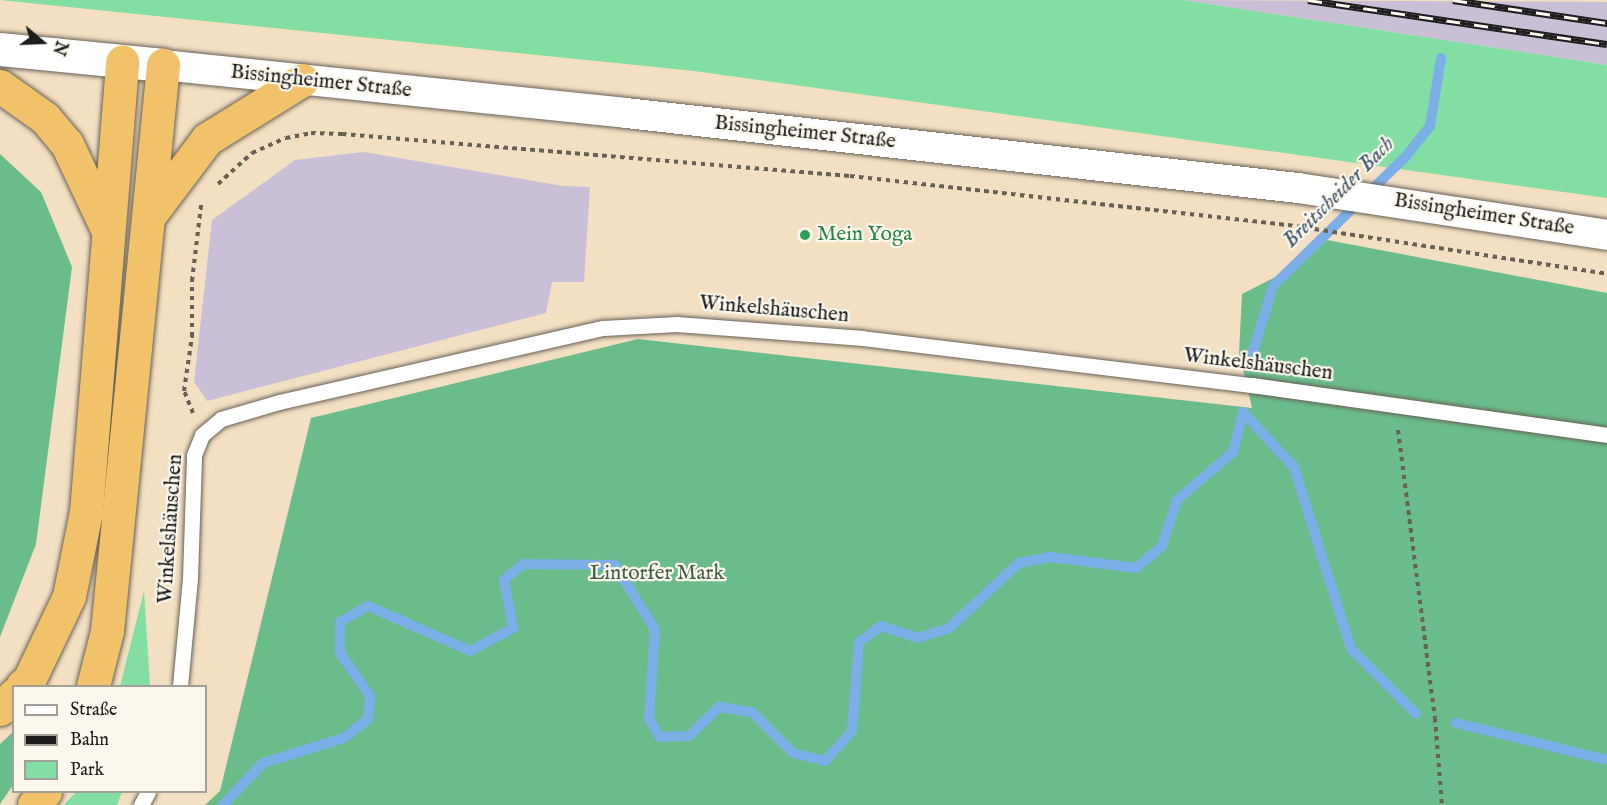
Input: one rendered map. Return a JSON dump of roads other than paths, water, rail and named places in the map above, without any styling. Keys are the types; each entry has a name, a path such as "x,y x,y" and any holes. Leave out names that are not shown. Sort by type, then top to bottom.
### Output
{"highway":[{"path":"24,685 69,596 86,512 122,61"},
{"path":"94,685 107,631 155,207 163,65"},
{"path":"155,207 207,139 302,80"},
{"path":"0,86 45,118 67,144 109,233"},
{"path":"0,709 12,697"},
{"path":"34,805 44,793"}],"street":[{"name":"Bissingheimer Straße","path":"0,49 638,114 1298,188 1607,235"}],"lane":[{"name":"Winkelshäuschen","path":"180,685 190,578 194,454 202,435 222,419 291,399 603,328 677,324 862,338 1250,385 1607,435"}],"waterway":[{"name":"Breitscheider Bach","path":"1253,352 1273,286 1406,156 1430,126 1441,58"},
{"path":"1243,412 1294,467 1351,649 1416,714"},
{"name":"Breitscheider Bach","path":"223,805 263,763 344,738 368,719 370,696 340,653 340,622 368,606 470,651 513,628 504,580 523,564 615,565 655,630 649,719 660,737 689,736 719,707 752,712 793,753 825,761 852,731 859,642 881,626 917,638 949,628 1019,563 1050,557 1136,568 1162,546 1177,500 1233,452 1243,412"},
{"path":"1456,723 1607,760"}],"railway":[{"path":"1308,0 1607,44"},
{"path":"1453,0 1607,23"}],"place":[{"name":"Mein Yoga","path":"805,235"}],"park label":[{"name":"Lintorfer Mark","path":"657,574"}]}
